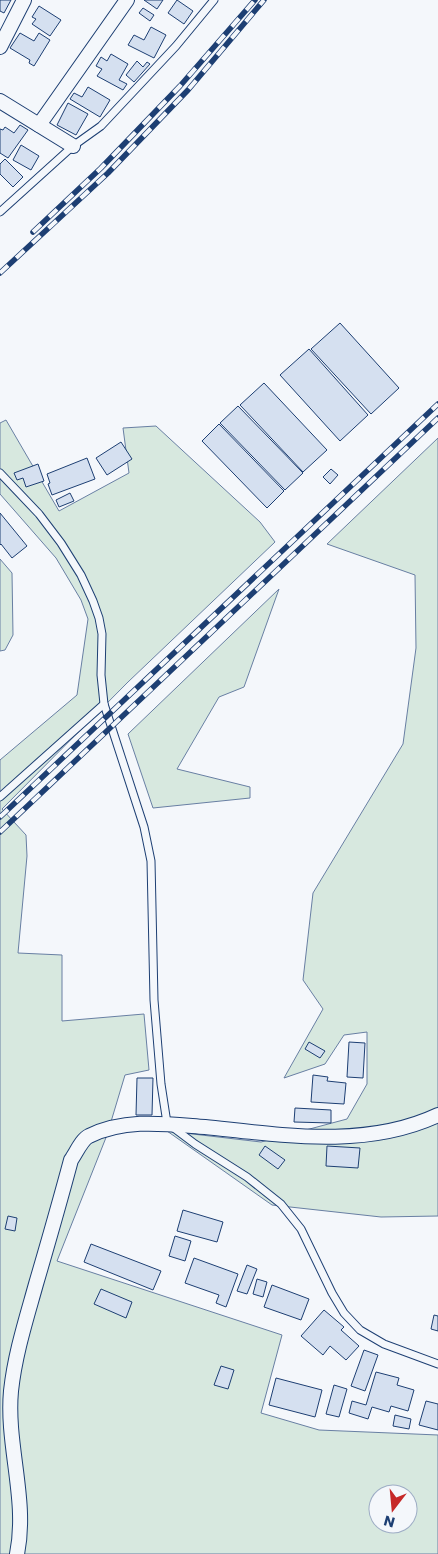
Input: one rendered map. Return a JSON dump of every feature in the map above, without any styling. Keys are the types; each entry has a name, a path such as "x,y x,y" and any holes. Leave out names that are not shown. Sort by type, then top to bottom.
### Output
{"street":[{"path":"0,47 24,0"},
{"path":"39,125 127,0"},
{"path":"0,101 73,146"},
{"path":"17,1554 20,1502 8,1418 17,1351 71,1160 87,1136 114,1127 146,1123 167,1123 280,1135 346,1136 381,1134 419,1124 438,1115"}],"lane":[{"path":"0,212 73,146 101,126 176,46 214,0"},
{"path":"0,473 39,514 61,543 81,575 93,601 102,634 101,675 104,704 144,827 151,861 154,1000 161,1084 167,1123 195,1144 247,1176 281,1204 301,1229 332,1293 344,1313 360,1330 384,1344 438,1364"},
{"path":"0,797 104,704"}],"shaded area":[{"path":"6,420 59,511 129,473 123,428 156,426 260,522 275,542 128,682 2,809 26,835 27,856 18,953 62,955 62,1021 144,1014 149,1070 125,1075 107,1135 57,1261 282,1335 261,1413 319,1430 438,1435 438,1554 0,1554 0,760 77,695 88,619 81,600 56,558 0,494 0,423"},
{"path":"438,438 438,1216 381,1217 272,1205 167,1131 261,1142 347,1119 367,1084 367,1032 344,1035 325,1064 284,1078 323,1009 303,980 313,893 403,744 416,648 415,575 327,544"},
{"path":"0,559 12,573 13,635 5,650 0,651"},
{"path":"279,589 244,687 219,697 177,769 250,787 250,798 153,808 128,734"}],"building":[{"path":"0,0 11,0 4,13 0,11"},
{"path":"144,0 163,0 157,9"},
{"path":"177,0 193,11 184,24 168,13"},
{"path":"39,6 61,20 50,36 32,24 36,19 32,17"},
{"path":"143,8 154,15 150,21 139,13"},
{"path":"151,27 166,35 154,58 128,45 134,35 144,40"},
{"path":"20,33 34,41 39,33 50,40 34,66 29,63 30,60 10,48"},
{"path":"111,54 128,64 119,80 127,84 123,90 97,76 102,69 96,66 101,57 107,61"},
{"path":"137,61 143,67 147,62 150,64 134,82 126,75"},
{"path":"88,87 110,100 100,117 70,99 74,93 82,97"},
{"path":"68,103 88,114 76,135 57,125"},
{"path":"20,125 28,130 8,158 0,153 0,129 3,130 5,127 14,133"},
{"path":"21,145 39,156 31,170 13,160"},
{"path":"5,159 23,177 13,187 0,174 0,164"},
{"path":"340,323 399,388 371,414 311,349"},
{"path":"309,349 368,415 340,441 280,375"},
{"path":"264,383 327,450 303,472 240,405"},
{"path":"238,406 303,473 285,490 220,423"},
{"path":"219,424 284,491 267,508 202,441"},
{"path":"121,442 132,459 107,475 96,458"},
{"path":"87,458 95,479 52,495 47,474"},
{"path":"38,464 44,481 26,487 23,478 17,480 14,473"},
{"path":"331,469 338,475 330,484 323,477"},
{"path":"70,493 74,501 59,507 56,500"},
{"path":"0,513 27,546 12,558 0,545"},
{"path":"309,1042 325,1051 320,1058 305,1049"},
{"path":"349,1042 365,1043 363,1078 347,1077"},
{"path":"313,1075 328,1077 327,1081 346,1083 344,1104 311,1102"},
{"path":"137,1078 153,1078 152,1115 136,1115"},
{"path":"295,1108 331,1110 331,1123 294,1122"},
{"path":"265,1146 285,1160 278,1169 259,1155"},
{"path":"327,1146 360,1148 358,1168 326,1166"},
{"path":"183,1210 223,1222 217,1242 177,1231"},
{"path":"8,1216 17,1218 15,1231 5,1229"},
{"path":"175,1236 191,1241 185,1261 169,1256"},
{"path":"91,1244 161,1271 153,1290 84,1262"},
{"path":"194,1258 238,1274 226,1307 216,1303 219,1295 185,1283"},
{"path":"247,1265 257,1269 247,1294 237,1291"},
{"path":"257,1279 267,1282 263,1297 253,1294"},
{"path":"272,1285 309,1299 301,1320 264,1307"},
{"path":"101,1289 132,1302 126,1318 94,1304"},
{"path":"324,1310 344,1327 341,1330 359,1346 346,1360 330,1346 323,1355 301,1336"},
{"path":"434,1315 438,1316 438,1331 431,1329"},
{"path":"364,1350 378,1355 365,1391 351,1386"},
{"path":"221,1366 234,1370 228,1389 214,1385"},
{"path":"376,1372 399,1378 397,1385 414,1390 408,1411 391,1406 389,1412 372,1407 368,1419 349,1413 352,1401 366,1405"},
{"path":"276,1378 322,1390 315,1417 269,1405"},
{"path":"334,1385 347,1389 339,1417 326,1414"},
{"path":"426,1401 438,1404 438,1430 419,1425"},
{"path":"395,1415 411,1419 409,1429 393,1426"}],"railway":[{"path":"33,232 101,168 180,86 255,0"},
{"path":"0,273 108,173 188,90 264,0"},
{"path":"0,817 438,404"},
{"path":"0,832 438,418"}]}
